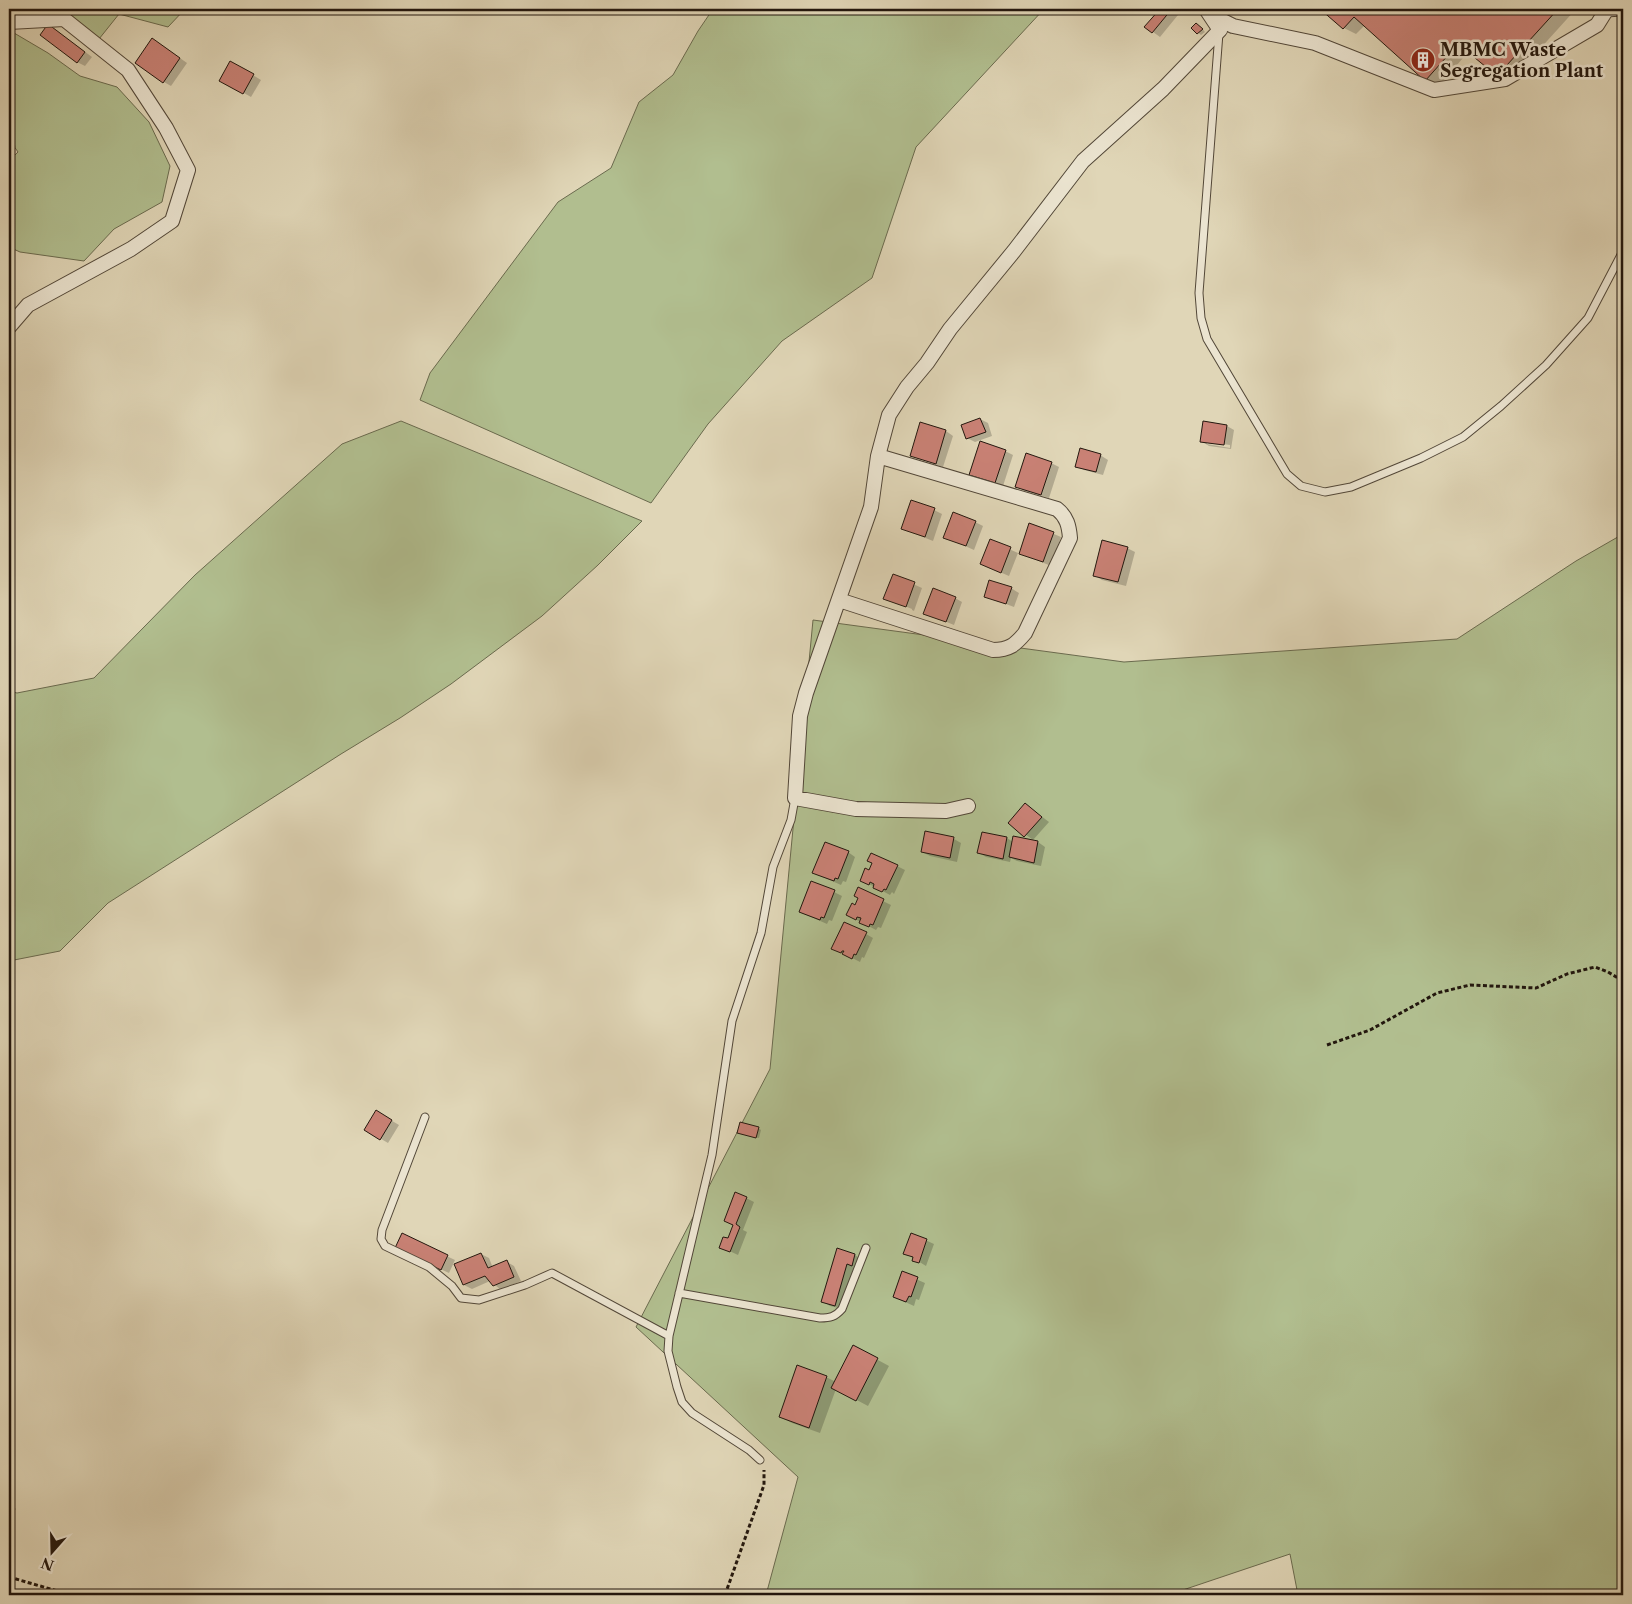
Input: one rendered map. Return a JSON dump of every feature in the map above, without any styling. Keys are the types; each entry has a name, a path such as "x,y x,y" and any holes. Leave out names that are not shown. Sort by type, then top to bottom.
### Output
{"street":[{"path":"1207,9 1219,19 1233,26 1315,43 1434,90 1505,79 1597,25 1606,11"},
{"path":"968,806 946,811 856,809 795,798 800,716 871,507 878,456 889,415 907,387 927,363 950,329 1014,251 1083,161 1163,89 1220,30 1207,9"},
{"path":"9,22 64,19 128,70 166,128 188,170 172,221 131,249 28,305 9,327"},
{"path":"839,600 993,650 1005,650 1016,643 1025,633 1070,538 1068,523 1057,510 878,456"}],"lane":[{"path":"1606,11 1623,12"},
{"path":"1220,30 1199,292 1201,318 1207,339 1287,474 1301,486 1326,492 1351,487 1421,458 1463,436 1501,406 1546,365 1588,318 1623,252"},
{"path":"760,1460 749,1450 692,1413 682,1402 668,1351 669,1336 712,1155 732,1021 761,933 773,867 791,820 795,798"},
{"path":"425,1116 382,1230 381,1239 385,1246 420,1261 429,1267 452,1286 461,1298 479,1300 525,1285 552,1273 669,1336"},
{"path":"679,1293 820,1318 830,1318 842,1308 866,1248"}],"path":[{"path":"1327,1045 1370,1030 1437,993 1470,985 1536,988 1567,974 1595,967 1623,981"},
{"path":"725,1595 764,1486 764,1473 760,1460"},
{"path":"9,1577 71,1595"},
{"path":"80,1595 95,1593 123,1595"}],"green space":[{"path":"60,9 185,9 168,27 119,14 99,39"},
{"path":"713,9 1044,9 916,147 872,278 782,341 708,424 651,503 420,400 430,373 558,202 611,168 639,102 673,75"},
{"path":"9,30 48,53 80,76 117,87 149,122 170,166 162,202 114,229 84,261 20,252 9,247 9,161 18,152 9,139"},
{"path":"401,421 642,521 598,565 542,616 451,684 108,903 60,951 9,961 9,691 17,693 94,678 195,575 342,444"},
{"path":"1623,534 1623,1595 1298,1595 1290,1554 1168,1595 766,1595 798,1477 636,1327 770,1069 813,620 1124,662 1457,639 1576,561"}],"building":[{"path":"1160,9 1171,10 1152,33 1144,27"},
{"name":"MBMC Waste Segregation Plant","path":"1320,9 1558,9 1497,76 1458,44 1425,81 1354,17 1343,29"},
{"path":"1196,23 1203,29 1197,34 1191,28"},
{"path":"48,24 85,52 77,63 40,35"},
{"path":"152,38 180,58 163,83 135,63"},
{"path":"230,61 254,74 243,94 219,81"},
{"path":"980,418 986,432 966,439 961,425"},
{"path":"1203,421 1227,425 1224,445 1200,442"},
{"path":"920,422 946,430 936,464 910,456"},
{"path":"980,441 1006,450 995,483 969,475"},
{"path":"1080,448 1101,454 1096,472 1075,467"},
{"path":"1026,453 1052,462 1041,495 1015,487"},
{"path":"911,500 935,508 925,537 901,529"},
{"path":"953,512 976,521 966,546 943,538"},
{"path":"1029,523 1054,532 1043,562 1019,554"},
{"path":"990,539 1011,547 1001,573 980,564"},
{"path":"1102,540 1128,547 1118,582 1093,576"},
{"path":"893,574 915,582 906,607 883,599"},
{"path":"989,580 1012,587 1006,604 984,597"},
{"path":"933,588 956,597 946,622 923,614"},
{"path":"1025,803 1042,817 1024,837 1008,823"},
{"path":"925,831 954,837 950,858 921,852"},
{"path":"982,832 1007,837 1003,859 977,853"},
{"path":"1013,836 1038,841 1034,863 1009,857"},
{"path":"825,842 849,851 838,879 835,878 834,881 812,873"},
{"path":"871,853 898,865 886,890 884,889 882,892 873,888 874,884 870,882 869,885 860,881 865,868 869,870 872,863 867,861"},
{"path":"811,881 835,890 824,918 821,917 820,920 799,912"},
{"path":"858,887 884,899 873,925 870,924 869,927 859,923 861,918 857,917 856,920 846,915 852,903 855,905 858,898 854,896"},
{"path":"844,922 867,932 856,955 854,954 852,959 842,954 844,951 841,953 831,949"},
{"path":"376,1110 392,1120 380,1140 364,1130"},
{"path":"740,1122 759,1127 756,1138 737,1133"},
{"path":"735,1192 747,1197 736,1224 740,1227 730,1252 719,1248 723,1237 728,1238 733,1225 724,1221"},
{"path":"402,1233 448,1255 441,1270 395,1248"},
{"path":"911,1233 927,1239 919,1263 912,1261 913,1257 903,1254"},
{"path":"837,1248 855,1254 852,1266 847,1264 835,1306 821,1302"},
{"path":"481,1253 488,1268 507,1260 514,1277 493,1286 485,1276 463,1285 454,1264"},
{"path":"902,1271 918,1277 911,1297 909,1296 906,1302 893,1297"},
{"path":"853,1345 878,1358 856,1401 831,1388"},
{"path":"797,1365 827,1376 809,1428 779,1417"}],"place":[{"name":"MBMC Waste Segregation Plant","path":"1423,60"}]}
